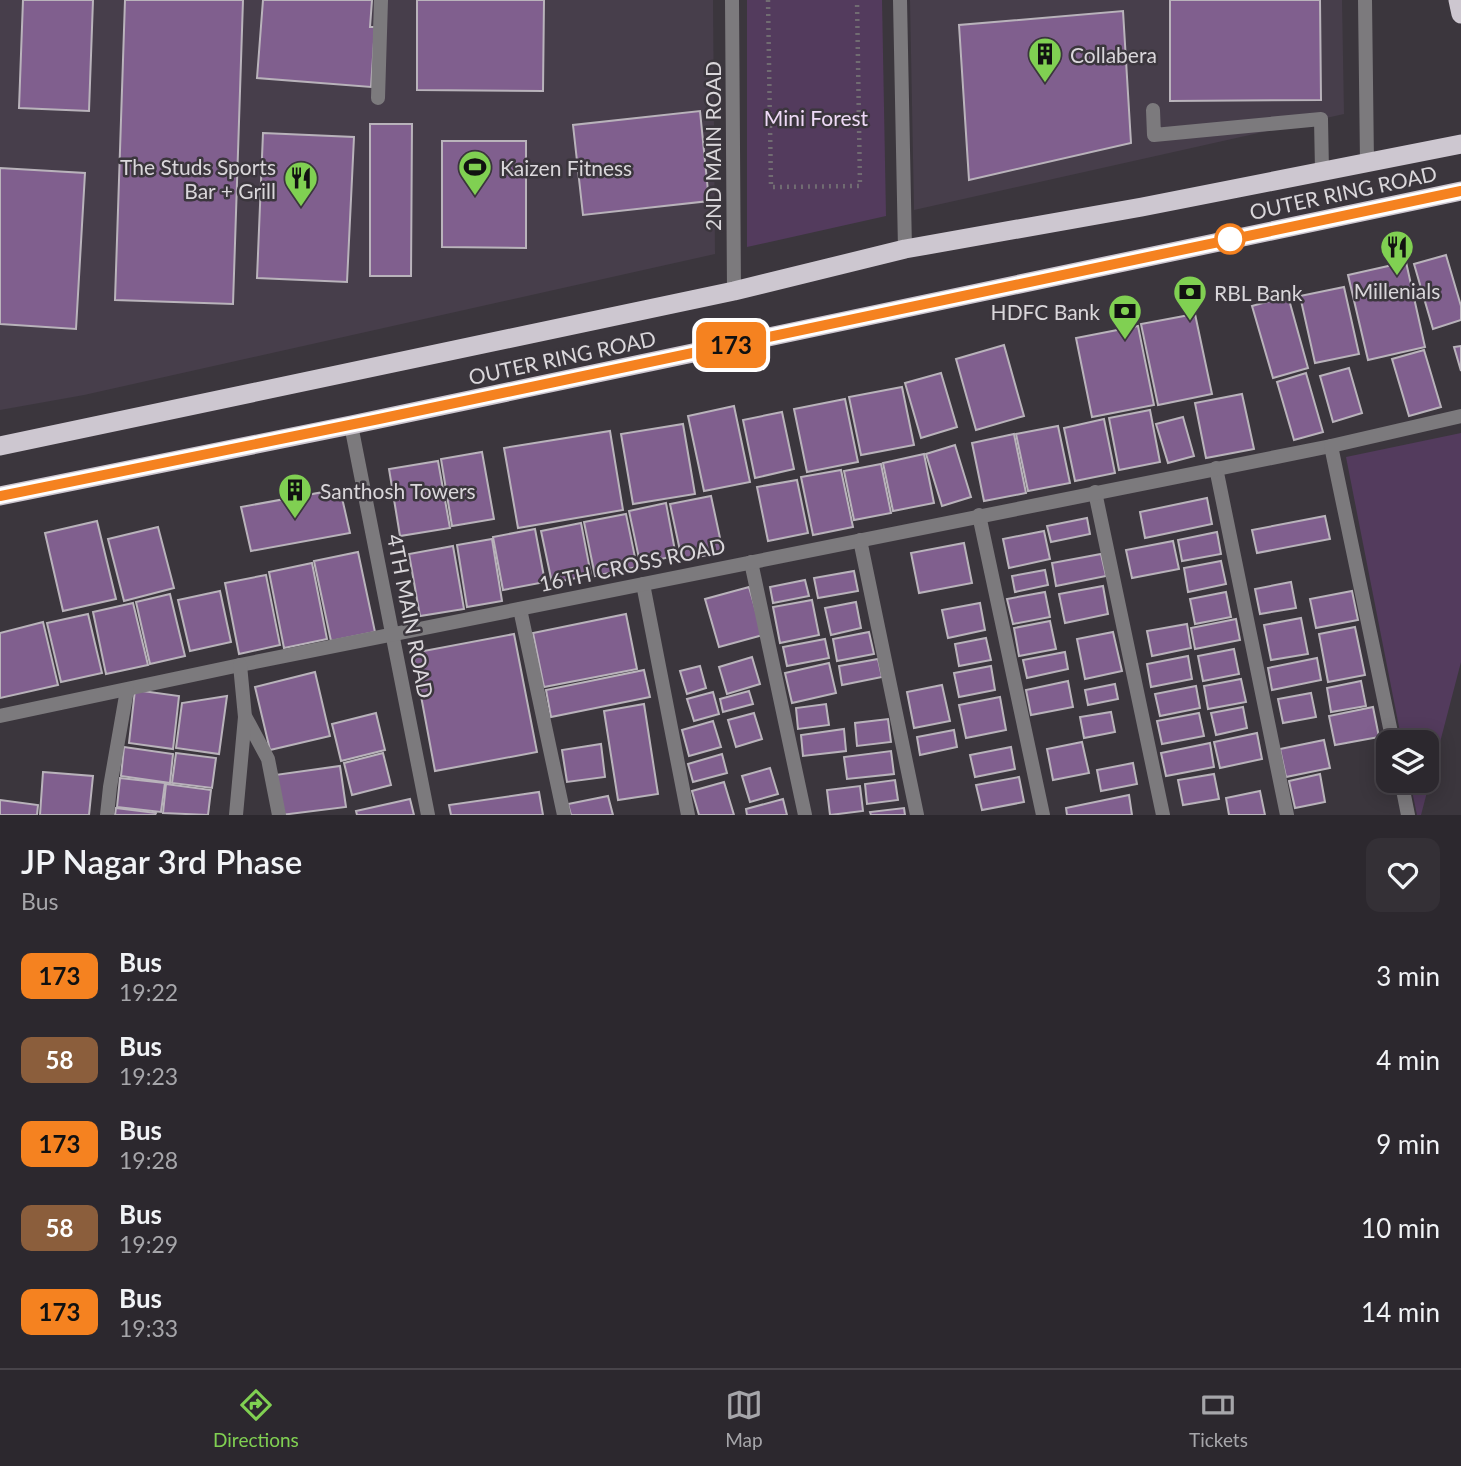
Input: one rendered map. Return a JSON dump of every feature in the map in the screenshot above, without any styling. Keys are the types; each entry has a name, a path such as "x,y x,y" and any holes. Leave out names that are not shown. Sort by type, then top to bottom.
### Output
{"highway":[{"path":"1458,0 1461,14"},
{"name":"OUTER RING ROAD","path":"0,446 734,291 905,249 1142,207 1461,144"},
{"name":"OUTER RING ROAD","path":"0,496 351,425 1461,191"}],"street":[{"path":"378,98 381,0"},
{"name":"2ND MAIN ROAD","path":"732,0 734,291"},
{"path":"900,0 905,249"},
{"path":"1365,0 1367,163"},
{"path":"1153,110 1154,135 1321,120 1322,171"},
{"name":"16TH CROSS ROAD","path":"0,716 979,515 1331,446 1461,416"},
{"name":"4TH MAIN ROAD","path":"351,425 428,815"},
{"path":"1331,446 1390,730"},
{"path":"1216,468 1287,815"},
{"path":"1095,492 1163,815"},
{"path":"979,515 1043,815"},
{"path":"860,540 917,815"},
{"path":"751,562 805,815"},
{"path":"643,584 688,815"},
{"path":"520,609 564,815"},
{"path":"236,815 245,717 240,665"},
{"path":"107,815 127,690"},
{"path":"245,717 268,759 279,815"},
{"path":"1404,793 1408,815"}],"path":[{"path":"768,0 771,187 860,186 858,0"}],"shaded area":[{"path":"0,0 713,0 715,254 84,395 0,410"},
{"path":"910,0 1342,0 1344,114 914,210"}],"green space":[{"name":"Mini Forest","path":"747,0 882,0 886,216 747,247"},
{"path":"1461,433 1461,662 1439,746 1439,730 1400,730 1346,457"},
{"path":"1412,793 1427,793 1421,815 1417,815"}],"building":[{"path":"23,0 93,0 89,111 19,108"},
{"path":"125,0 243,0 233,304 115,300"},
{"path":"263,0 372,0 370,27 375,27 371,87 257,78"},
{"path":"417,0 544,0 543,91 417,90"},
{"path":"1170,0 1320,0 1321,100 1170,101"},
{"name":"Collabera","path":"1123,11 1131,143 969,180 959,25"},
{"path":"700,111 709,201 583,215 573,125"},
{"path":"370,124 412,124 411,276 370,276"},
{"path":"263,133 354,137 347,282 257,278"},
{"path":"442,141 526,141 526,248 442,247"},
{"path":"0,168 85,173 76,329 0,324"},
{"path":"1446,255 1461,306 1461,320 1433,329 1414,264"},
{"path":"1406,262 1425,347 1368,360 1348,275"},
{"path":"1344,287 1359,354 1315,363 1300,296"},
{"path":"1288,296 1308,368 1273,378 1252,306"},
{"path":"1195,314 1212,394 1158,405 1141,324"},
{"path":"1138,326 1154,405 1092,417 1076,338"},
{"path":"1004,345 1024,416 976,430 956,359"},
{"path":"1461,346 1461,371 1454,347"},
{"path":"1424,350 1441,407 1409,416 1392,359"},
{"path":"1349,368 1362,413 1333,422 1320,376"},
{"path":"941,373 957,427 921,438 905,383"},
{"path":"1306,373 1323,432 1294,440 1277,382"},
{"path":"902,387 914,445 861,455 849,397"},
{"path":"1242,394 1254,449 1206,458 1195,403"},
{"path":"845,399 858,462 807,472 794,409"},
{"path":"734,406 750,482 704,491 688,416"},
{"path":"1150,410 1160,462 1119,470 1109,418"},
{"path":"782,412 794,469 755,478 743,420"},
{"path":"1183,417 1194,456 1168,463 1156,424"},
{"path":"1104,419 1115,473 1075,481 1064,428"},
{"path":"683,424 695,494 633,504 621,434"},
{"path":"1058,426 1070,483 1028,491 1016,434"},
{"path":"610,431 623,510 518,528 504,448"},
{"path":"1014,434 1026,493 984,501 972,443"},
{"path":"955,445 971,497 942,506 926,454"},
{"path":"482,452 494,519 452,526 441,459"},
{"path":"924,454 934,503 893,511 883,463"},
{"path":"438,461 450,528 400,536 389,469"},
{"path":"881,464 891,513 854,520 844,471"},
{"path":"841,470 853,527 813,535 801,477"},
{"path":"797,480 808,533 768,541 757,487"},
{"name":"Santhosh Towers","path":"340,489 350,533 251,551 241,507"},
{"path":"711,496 723,552 682,560 670,504"},
{"path":"1207,498 1212,524 1145,538 1140,512"},
{"path":"666,503 676,556 640,563 629,511"},
{"path":"626,514 637,567 595,576 584,522"},
{"path":"1325,516 1330,539 1257,553 1252,530"},
{"path":"1087,518 1090,534 1051,542 1047,526"},
{"path":"97,521 116,599 63,611 45,533"},
{"path":"581,523 591,575 552,583 541,531"},
{"path":"158,527 174,588 124,601 108,539"},
{"path":"535,529 545,582 503,590 493,537"},
{"path":"1044,531 1050,559 1009,568 1003,539"},
{"path":"1217,532 1221,554 1182,561 1178,540"},
{"path":"492,539 502,601 467,607 457,545"},
{"path":"1173,541 1179,569 1132,578 1126,550"},
{"path":"964,543 972,583 919,593 911,553"},
{"path":"453,546 464,609 420,616 409,554"},
{"path":"358,552 375,632 331,641 314,561"},
{"path":"1101,554 1106,576 1056,586 1052,563"},
{"path":"1221,561 1226,584 1188,592 1184,568"},
{"path":"312,563 327,639 284,648 269,572"},
{"path":"1045,570 1048,585 1015,592 1012,576"},
{"path":"854,571 858,591 818,598 814,578"},
{"path":"266,575 280,645 239,654 225,583"},
{"path":"805,580 809,596 773,603 770,587"},
{"path":"1291,582 1296,608 1260,614 1255,589"},
{"path":"1103,586 1108,614 1065,623 1059,594"},
{"path":"749,587 763,635 719,647 705,599"},
{"path":"220,591 231,642 190,651 178,600"},
{"path":"1352,591 1358,620 1316,628 1310,599"},
{"path":"1045,592 1050,617 1013,624 1007,599"},
{"path":"1226,592 1231,617 1195,624 1190,599"},
{"path":"170,594 185,656 150,664 136,602"},
{"path":"812,600 819,635 780,643 773,607"},
{"path":"856,602 861,628 831,635 825,608"},
{"path":"133,603 148,665 106,674 93,612"},
{"path":"980,603 985,630 948,638 942,610"},
{"path":"88,614 102,673 61,682 47,623"},
{"path":"626,614 637,669 544,687 533,633"},
{"path":"1301,618 1308,654 1271,660 1264,625"},
{"path":"1236,619 1240,640 1195,649 1191,628"},
{"path":"1050,621 1056,649 1019,656 1014,628"},
{"path":"43,622 58,685 0,698 0,633"},
{"path":"1187,624 1191,648 1152,656 1147,631"},
{"path":"1355,627 1365,675 1328,682 1319,634"},
{"path":"869,632 874,654 837,661 833,639"},
{"path":"1113,632 1122,671 1085,679 1077,639"},
{"path":"514,634 537,752 435,771 413,653"},
{"path":"986,638 991,660 959,666 955,644"},
{"path":"825,639 829,658 787,666 783,647"},
{"path":"1234,649 1239,674 1203,681 1198,656"},
{"path":"1065,652 1068,669 1027,678 1023,660"},
{"path":"1188,656 1192,679 1151,687 1147,664"},
{"path":"752,657 760,684 727,694 719,667"},
{"path":"1317,658 1321,680 1272,690 1268,668"},
{"path":"878,659 882,677 842,685 839,666"},
{"path":"829,663 836,693 792,703 785,673"},
{"path":"700,666 706,688 687,694 680,671"},
{"path":"991,666 995,690 959,697 954,673"},
{"path":"644,670 650,697 551,717 546,690"},
{"path":"315,672 330,736 270,750 255,687"},
{"path":"1241,679 1246,702 1208,709 1204,686"},
{"path":"1068,681 1073,707 1031,715 1026,690"},
{"path":"1361,681 1366,706 1331,712 1327,688"},
{"path":"1115,684 1118,699 1088,705 1085,690"},
{"path":"942,685 950,721 914,728 907,692"},
{"path":"1196,686 1200,708 1160,716 1155,694"},
{"path":"135,690 179,696 173,749 129,743"},
{"path":"749,691 753,704 723,712 720,699"},
{"path":"713,692 719,714 694,721 687,699"},
{"path":"1311,693 1316,717 1283,723 1278,699"},
{"path":"227,696 219,754 176,748 182,703"},
{"path":"1000,697 1006,730 966,738 959,705"},
{"path":"644,704 658,794 618,800 604,711"},
{"path":"826,704 829,725 798,729 796,708"},
{"path":"1243,707 1247,728 1216,735 1211,713"},
{"path":"1373,707 1378,730 1376,738 1335,745 1329,716"},
{"path":"1111,712 1115,732 1084,738 1080,717"},
{"path":"376,713 385,750 341,761 332,724"},
{"path":"754,713 762,739 736,747 728,720"},
{"path":"1199,713 1204,736 1162,744 1157,721"},
{"path":"888,719 891,742 857,746 855,723"},
{"path":"713,721 721,747 689,756 682,730"},
{"path":"844,729 846,751 803,756 801,735"},
{"path":"954,730 957,747 920,755 917,737"},
{"path":"1257,733 1262,759 1220,768 1214,742"},
{"path":"1324,740 1330,768 1286,777 1280,749"},
{"path":"1082,742 1089,773 1053,780 1047,749"},
{"path":"1210,743 1214,767 1166,776 1161,753"},
{"path":"601,744 605,777 567,782 562,750"},
{"path":"124,747 173,754 170,783 121,776"},
{"path":"1011,747 1015,769 975,777 970,755"},
{"path":"891,751 894,774 847,779 844,757"},
{"path":"176,753 216,758 212,788 172,783"},
{"path":"383,753 391,785 352,795 344,763"},
{"path":"722,754 727,773 693,782 688,764"},
{"path":"1133,763 1137,784 1101,791 1097,770"},
{"path":"340,766 346,807 281,815 275,775"},
{"path":"770,768 778,794 750,802 742,776"},
{"path":"43,772 93,776 89,815 40,815"},
{"path":"1214,774 1219,799 1183,805 1178,780"},
{"path":"1320,774 1325,802 1295,808 1289,781"},
{"path":"1019,777 1024,802 982,810 976,785"},
{"path":"120,778 165,783 161,812 117,807"},
{"path":"895,780 898,800 867,804 865,784"},
{"path":"724,782 734,815 699,815 692,791"},
{"path":"166,784 211,790 208,815 163,813"},
{"path":"860,786 863,811 830,815 827,790"},
{"path":"1260,791 1265,815 1229,815 1226,798"},
{"path":"539,792 543,815 451,815 449,805"},
{"path":"1129,795 1132,815 1067,815 1066,808"},
{"path":"608,796 613,815 571,815 568,804"},
{"path":"410,799 414,815 357,815 356,811"},
{"path":"783,799 787,815 747,815 746,809"},
{"path":"0,800 38,805 37,815 0,815"},
{"path":"116,808 156,813 115,815"},
{"path":"904,808 905,815 871,815 870,812"}],"bus line":[{"name":"173","path":"0,496 1461,191"}],"place":[{"name":"Collabera","path":"1045,84"},
{"name":"Kaizen Fitness","path":"475,197"},
{"name":"The Studs Sports Bar + Grill","path":"301,208"},
{"name":"Millenials","path":"1397,277"},
{"name":"RBL Bank","path":"1190,322"},
{"name":"HDFC Bank","path":"1125,341"},
{"name":"Santhosh Towers","path":"295,520"}]}
